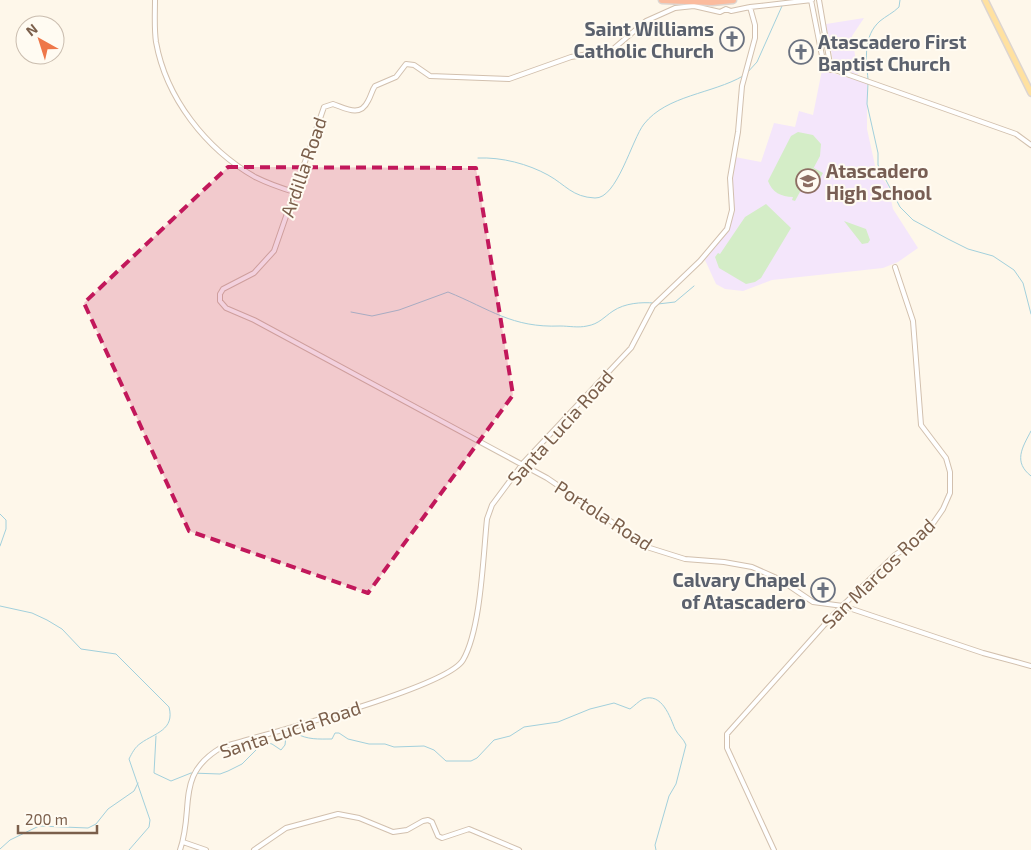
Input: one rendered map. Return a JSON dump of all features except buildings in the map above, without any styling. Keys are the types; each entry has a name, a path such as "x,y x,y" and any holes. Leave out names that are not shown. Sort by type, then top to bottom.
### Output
{"highway":[{"path":"662,0 733,0"}],"main road":[{"path":"985,0 1031,93"}],"street":[{"path":"155,0 155,37 160,59 174,93 194,123 215,147 242,168 256,177 294,192"},
{"path":"811,0 824,66 1016,134 1031,145"},
{"name":"Ardilla Road","path":"226,286 254,273 270,256 278,240 324,107 333,104 349,110 361,109 367,103 375,86 396,77 406,64 414,65 430,76 509,78 571,57 612,50 646,21 675,8 694,6 720,12 726,9 730,11 750,6 811,0"},
{"path":"819,0 831,70"},
{"path":"724,1 726,9"},
{"name":"Santa Lucia Road","path":"180,850 183,842 190,782 200,764 213,753 229,745 393,696 457,668 464,659 474,630 488,513 522,464 631,348 654,305 700,261 727,229 731,214 730,178 737,137 742,86 755,38 755,25 750,6"},
{"name":"San Marcos Road","path":"774,850 727,748 726,737 731,726 842,606 895,555 910,545 934,522 946,503 951,487 949,467 944,454 921,425 914,326 908,301 895,267"},
{"name":"Portola Road","path":"226,286 219,296 221,303 226,308 254,320 522,464 558,485 650,548 685,560 724,562 752,567 779,579 813,602 842,606 984,653 1031,666"},
{"path":"254,850 286,828 328,816 347,814 393,832 407,830 428,820 432,822 438,836 442,838 469,829 519,850"},
{"path":"183,842 206,850"}],"highlighted area":[{"path":"228,167 476,168 513,395 368,593 189,531 84,303"}],"shaded area":[{"path":"864,18 852,36 858,75 834,66 826,24"},
{"name":"Atascadero High School","path":"822,70 867,83 867,129 876,170 888,186 893,209 918,248 898,262 883,268 772,280 743,291 725,289 716,284 705,260 730,228 733,209 732,189 735,157 761,162 774,123 795,127 799,111 813,115"}],"green space":[{"path":"798,132 813,135 821,144 820,156 812,171 814,168 823,173 817,184 807,179 795,201 792,200 793,197 778,193 768,181 791,136"},
{"path":"766,204 791,228 761,278 746,284 719,268 715,257 718,253 720,254 745,217"},
{"path":"844,221 866,229 870,240 868,243 862,244"}],"waterway":[{"path":"868,79 868,41 880,21 899,7 900,0"},
{"path":"746,74 757,62 782,6"},
{"path":"478,158 505,160 523,165 548,175 580,195 595,198 603,196 617,179 639,132 654,114 677,101 743,76"},
{"path":"868,83 867,104 878,153 878,165 900,207 913,220 968,249 993,256 1014,270 1023,283 1031,314"},
{"path":"658,304 675,302 694,286"},
{"path":"351,312 372,316 399,310 448,292 515,321 543,326 580,327 595,324 623,306 638,303 654,303"},
{"path":"1031,431 1021,455 1022,465 1031,476"},
{"path":"0,514 6,520 6,529 0,546"},
{"path":"0,606 32,613 47,620 62,629 81,649 116,654 169,707 170,715 166,726 139,745 129,759 150,820 149,827 129,850"},
{"path":"156,736 154,773 171,781 191,773 220,774 228,771 242,764 264,742 272,744 281,750 285,745 286,736 295,733 309,738 322,739 332,739 335,733 339,733 348,739 369,744 385,744 394,747 424,746 434,750 446,761 471,761 477,758 494,740 510,736 524,727 558,722 590,709 614,703 630,709 643,699 655,699 664,707 675,729 686,745 676,784 669,796 655,845 656,850"},
{"path":"0,849 10,840 39,826 88,828 96,824 108,809 134,791 138,783"}],"place":[{"name":"Saint Williams Catholic Church","path":"732,39"},
{"name":"Atascadero First Baptist Church","path":"801,52"},
{"name":"Atascadero High School","path":"808,181"},
{"name":"Calvary Chapel of Atascadero","path":"823,590"}]}
